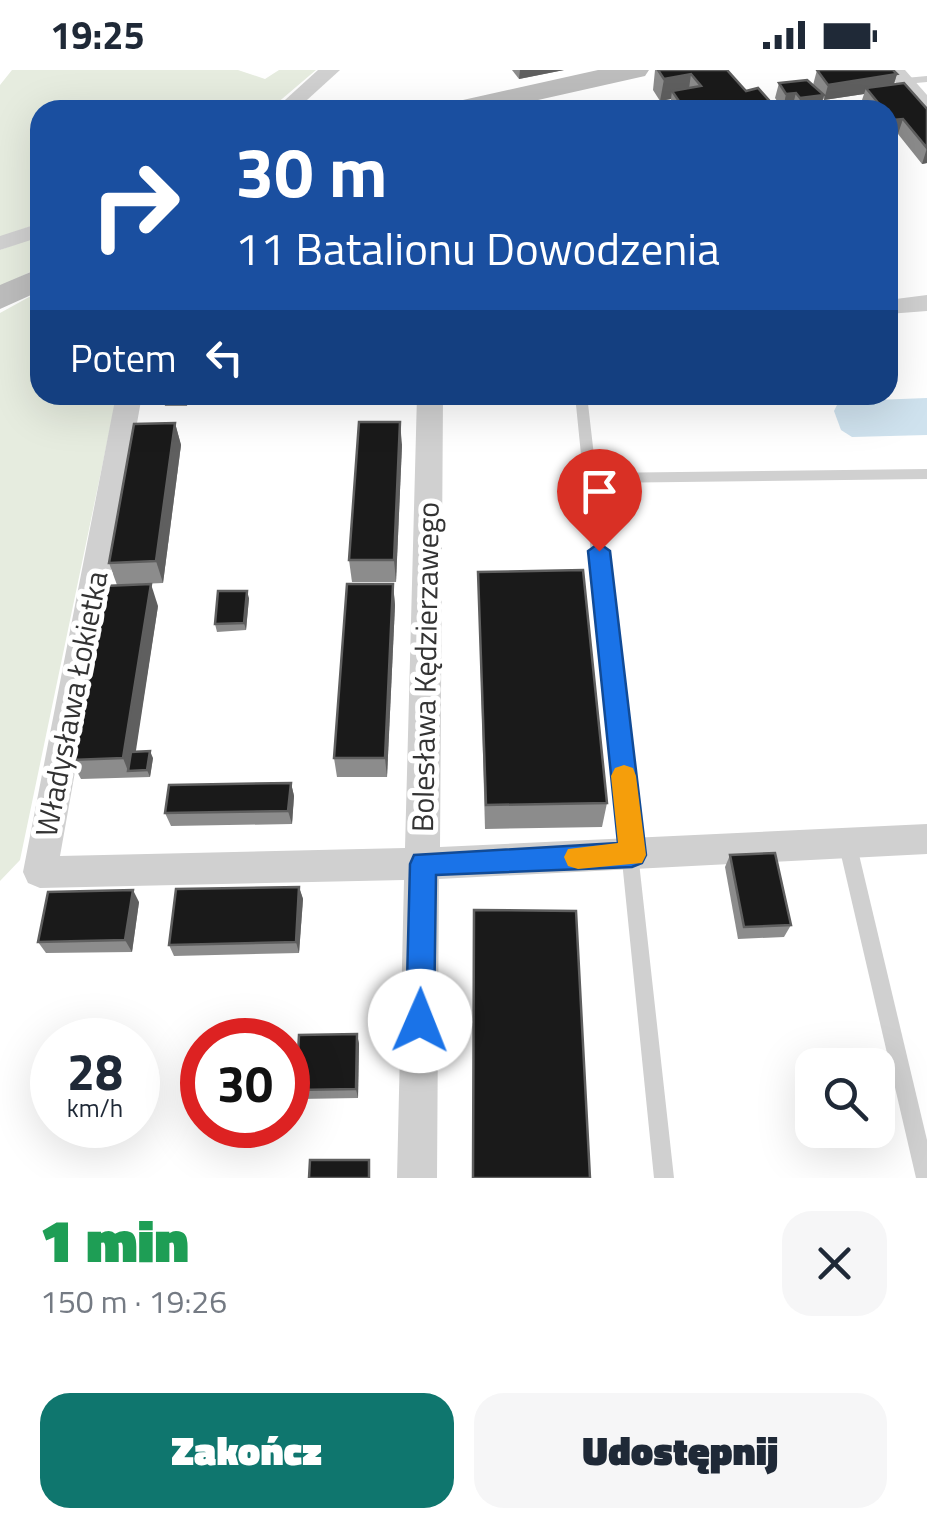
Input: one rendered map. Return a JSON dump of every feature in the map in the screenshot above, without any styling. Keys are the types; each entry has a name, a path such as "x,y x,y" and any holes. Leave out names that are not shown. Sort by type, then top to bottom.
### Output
{"main road":[{"path":"521,100 635,70"},
{"path":"0,298 30,283"}],"street":[{"path":"296,100 326,74"},
{"path":"900,76 926,105"},
{"path":"0,244 30,234"},
{"path":"898,306 927,303"},
{"name":"Władysława Łokietka","path":"127,405 40,872 424,864"},
{"name":"Bolesława Kędzierzawego","path":"416,1178 430,405"},
{"path":"424,864 927,839"}],"lane":[{"path":"900,76 927,79"},
{"path":"583,405 664,1178"},
{"path":"591,478 927,474"},
{"path":"847,842 926,1178"}],"shaded area":[{"path":"12,70 238,70 265,79 279,70 316,70 281,100 30,100 30,226 0,237 0,85"},
{"path":"30,239 30,272 0,287 0,250"},
{"path":"30,296 30,405 115,405 20,860 0,881 0,313"}],"water":[{"path":"927,398 927,435 852,437 841,430 834,411 837,405 898,405 898,399"}],"building":[{"path":"658,70 727,70 746,91 758,88 769,100 678,100 672,91 701,86 691,74 664,79"},
{"path":"817,70 893,70 897,74 828,85"},
{"path":"807,80 824,95 800,98 796,93 786,94 779,83"},
{"path":"904,83 927,109 927,148 903,119 898,119 898,100 876,100 866,88"},
{"path":"359,422 400,422 394,560 349,560"},
{"path":"175,423 156,561 109,563 134,424"},
{"path":"583,570 607,803 486,805 478,572"},
{"path":"151,584 123,758 71,760 104,586"},
{"path":"347,584 393,584 385,758 334,758"},
{"path":"218,591 247,591 244,623 215,624"},
{"path":"150,751 147,770 128,771 131,752"},
{"path":"291,783 288,811 165,813 169,785"},
{"path":"775,853 791,925 744,927 730,855"},
{"path":"299,887 296,942 169,945 176,889"},
{"path":"133,890 125,940 38,942 48,892"},
{"path":"474,910 576,911 590,1178 473,1178"},
{"path":"357,1034 356,1089 310,1090 310,1035"},
{"path":"310,1160 369,1160 369,1178 309,1178"}],"slow traffic":[{"path":"578,857 632,855 624,776"}],"route":[{"path":"420,1021 424,864 632,855 599,551"}]}
